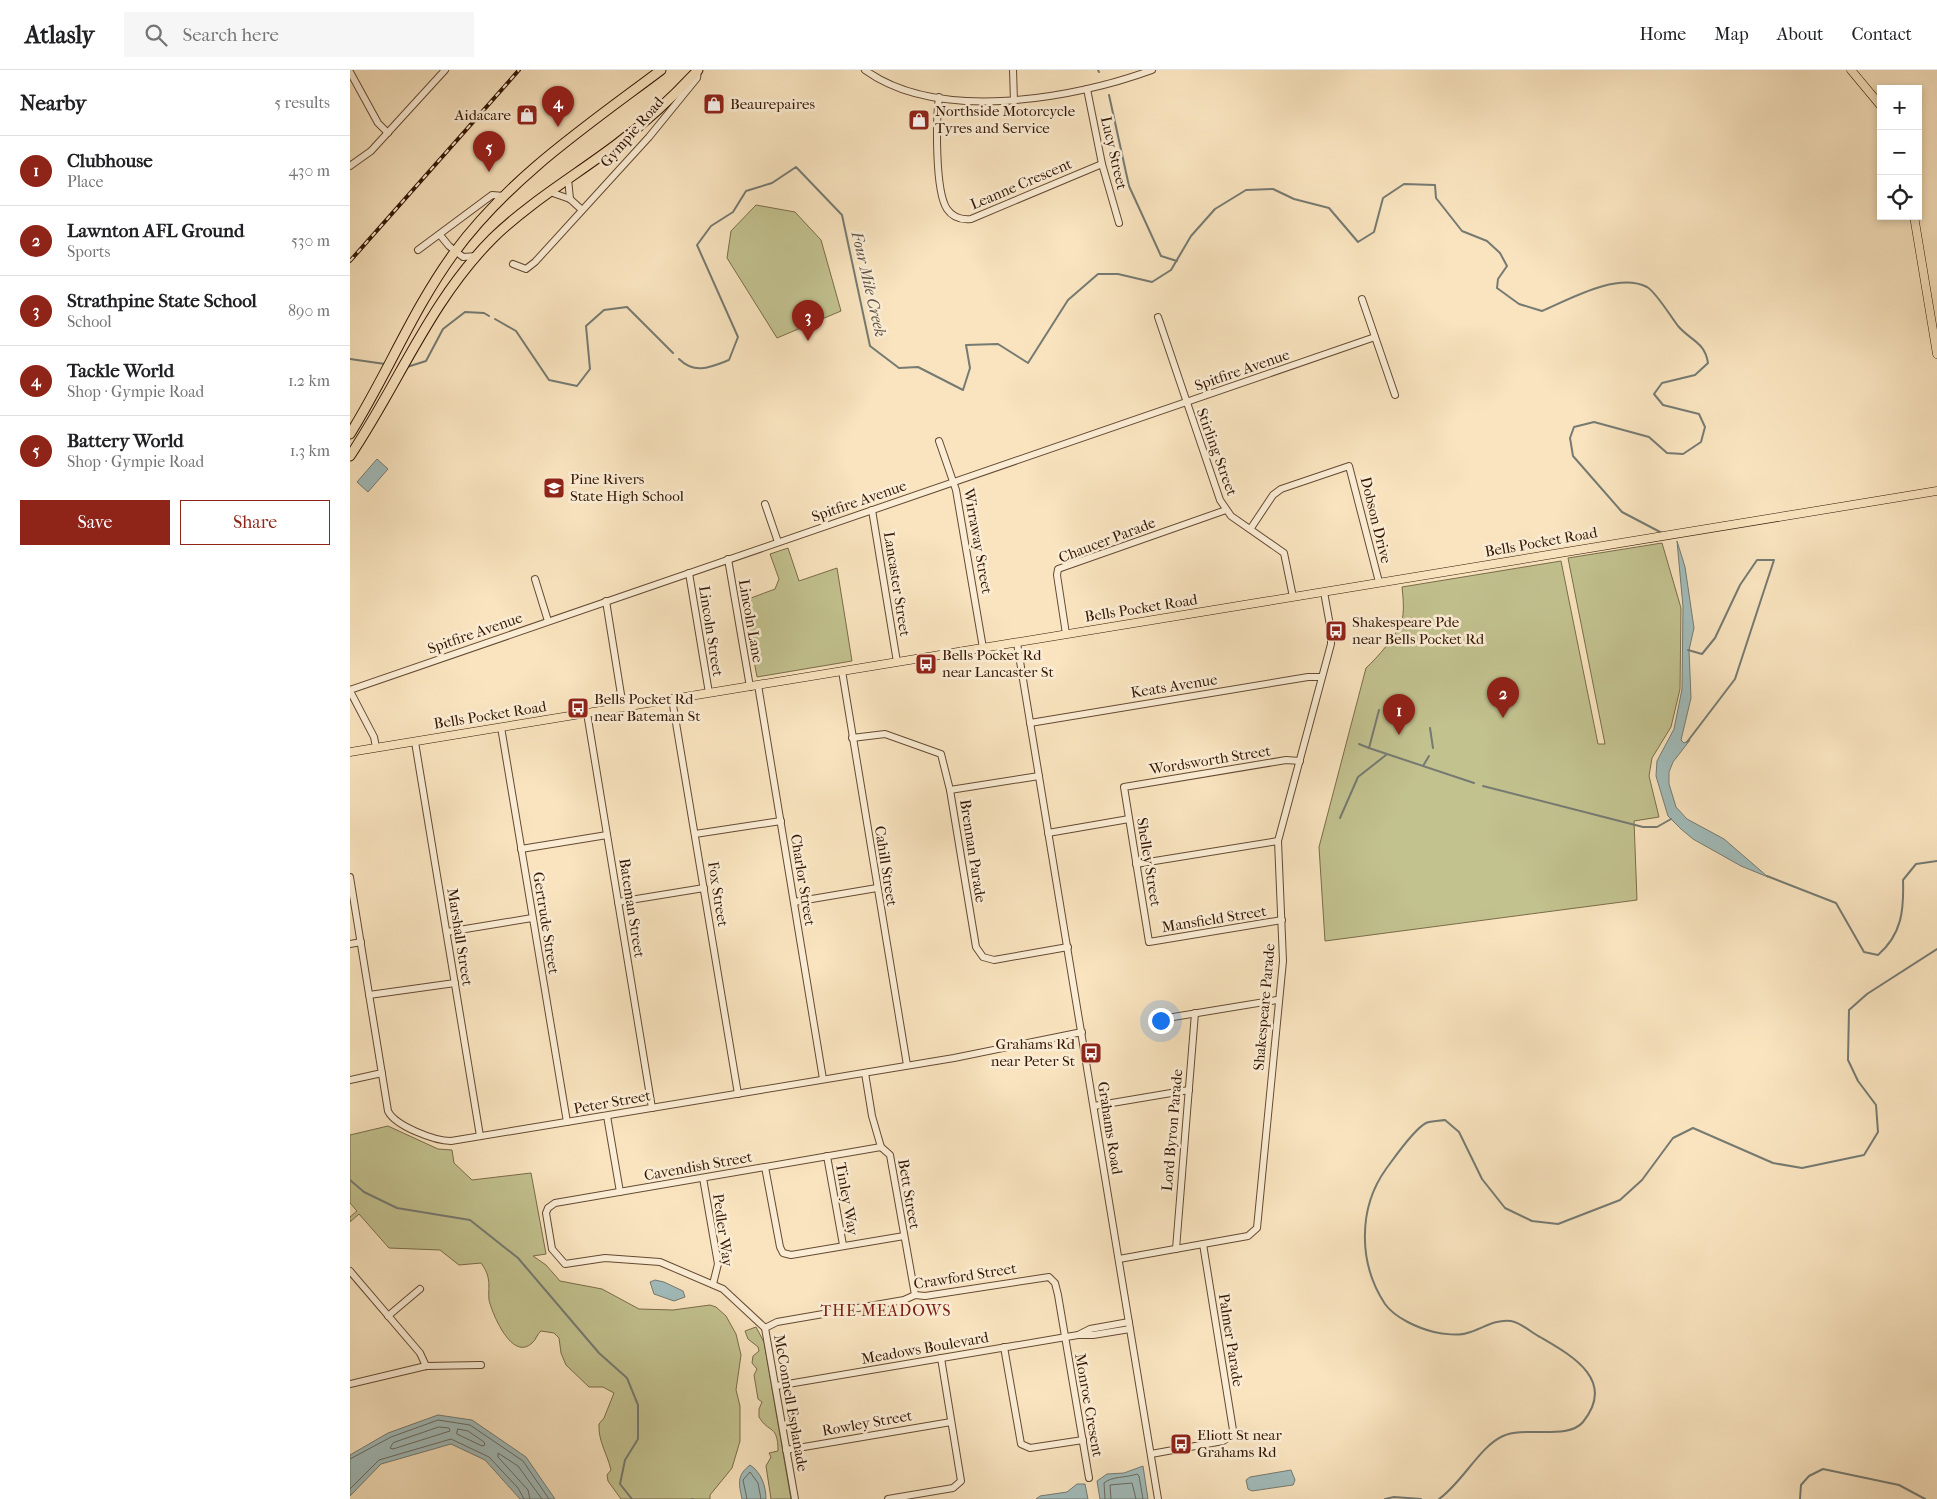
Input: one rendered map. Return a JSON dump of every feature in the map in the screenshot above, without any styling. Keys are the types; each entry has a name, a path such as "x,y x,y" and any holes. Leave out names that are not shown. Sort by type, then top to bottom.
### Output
{"highway":[{"name":"Gympie Road","path":"350,434 427,295 455,252 504,196 541,162 661,70"},
{"name":"Gympie Road","path":"350,456 388,395 440,302 477,256 510,224 550,192 632,132 694,74"}],"main road":[{"path":"1851,70 1877,101"},
{"path":"1915,220 1937,354"},
{"name":"Bells Pocket Road","path":"350,752 1937,491"}],"street":[{"path":"350,166 371,152 445,70"},
{"path":"864,70 896,87 915,93 939,97 1014,101 1086,89 1152,70"},
{"path":"1013,70 1014,101"},
{"path":"350,72 378,123 388,133"},
{"name":"Gympie Road","path":"513,264 523,269 530,267 667,115 694,74"},
{"name":"Lucy Street","path":"1086,89 1102,164 1119,223"},
{"name":"Leanne Crescent","path":"939,97 936,140 943,201 948,211 955,218 971,219 1102,164"},
{"path":"568,179 570,199"},
{"path":"550,192 570,199 582,210"},
{"name":"Gympie Road","path":"418,250 492,195 504,196"},
{"path":"440,234 455,252 465,257 477,256"},
{"path":"1362,299 1395,394"},
{"name":"Stirling Street","path":"1158,317 1186,402 1226,510 1284,553 1293,597"},
{"name":"Spitfire Avenue","path":"350,691 548,620 1376,337"},
{"path":"374,392 382,391 388,395"},
{"name":"Wirraway Street","path":"939,441 954,481 983,648"},
{"name":"Dobson Drive","path":"1251,528 1273,495 1281,489 1350,466 1379,582"},
{"path":"765,504 778,542"},
{"name":"Lancaster Street","path":"872,510 897,662"},
{"name":"Chaucer Parade","path":"1066,634 1057,575 1058,569 1226,510"},
{"name":"Lincoln Lane","path":"728,559 754,686"},
{"name":"Lincoln Street","path":"689,572 709,693"},
{"path":"535,579 548,620"},
{"name":"Shakespeare Parade","path":"1119,1259 1248,1236 1256,1228 1283,961 1278,841 1331,637 1324,592"},
{"path":"606,601 623,707"},
{"name":"Grahams Road","path":"1017,643 1158,1499"},
{"name":"Cahill Street","path":"842,671 907,1065"},
{"name":"Keats Avenue","path":"1030,723 1308,677 1321,677"},
{"name":"Charlor Street","path":"754,686 781,821 823,1079"},
{"path":"350,691 374,737 376,747"},
{"name":"Fox Street","path":"672,699 738,1094"},
{"name":"Bateman Street","path":"587,713 652,1108"},
{"name":"Gertrude Street","path":"501,727 566,1122"},
{"name":"Brennan Parade","path":"852,738 885,734 936,751 944,759 976,947 979,952 988,960 994,960 1068,948"},
{"name":"Marshall Street","path":"415,742 480,1136"},
{"name":"Wordsworth Street","path":"1124,787 1286,760 1300,761"},
{"path":"950,790 1039,776"},
{"name":"Shelley Street","path":"1124,787 1150,942"},
{"path":"1048,833 1129,819"},
{"path":"695,834 781,821"},
{"path":"521,849 607,835"},
{"path":"1136,864 1278,841"},
{"name":"Peter Street","path":"350,877 388,1111 397,1122 441,1141 607,1116 865,1073 1082,1032"},
{"path":"618,902 704,888"},
{"path":"794,902 877,888"},
{"path":"447,932 532,918"},
{"name":"Mansfield Street","path":"1150,942 1282,920"},
{"path":"350,944 361,942"},
{"path":"369,995 455,982"},
{"path":"1155,1020 1278,1000"},
{"name":"Lord Byron Parade","path":"1176,1249 1195,1013"},
{"path":"350,1080 382,1073"},
{"name":"Bett Street","path":"865,1073 872,1116 881,1147 890,1155 915,1295"},
{"path":"1094,1106 1189,1090"},
{"path":"607,1116 620,1192"},
{"name":"Cavendish Street","path":"550,1234 546,1213 551,1204 881,1147"},
{"name":"Tinley Way","path":"827,1156 843,1245"},
{"path":"765,1167 780,1247 783,1253 791,1255 904,1236"},
{"name":"Pedler Way","path":"703,1178 718,1264 713,1284"},
{"name":"McConnell Esplanade","path":"550,1234 552,1249 565,1264 605,1258 651,1260 713,1284 727,1292 750,1316 765,1328 795,1499"},
{"name":"Palmer Parade","path":"1151,1454 1229,1439 1233,1430 1203,1244"},
{"path":"350,1271 420,1353 426,1366"},
{"name":"Crawford Street","path":"765,1328 777,1322 904,1300 915,1295 925,1296 1049,1277 1055,1283 1065,1337"},
{"path":"388,1316 420,1289"},
{"name":"Meadows Boulevard","path":"1078,1335 1090,1329 1129,1322"},
{"name":"Meadows Boulevard","path":"776,1386 1065,1337 1130,1329"},
{"name":"Monroe Cresent","path":"1065,1337 1089,1478"},
{"path":"1004,1347 1021,1444 1030,1448 1083,1440"},
{"path":"888,1499 953,1488 959,1484 961,1477 941,1358"},
{"path":"350,1384 426,1366 481,1365"},
{"name":"Rowley Street","path":"786,1450 951,1422"}],"green space":[{"path":"756,205 795,212 821,240 841,311 777,338 727,258 731,231"},
{"path":"1662,543 1681,608 1680,689 1671,727 1652,758 1649,776 1659,817 1634,821 1637,900 1325,941 1319,847 1366,668 1386,647 1401,623 1403,610 1402,587 1561,561 1598,744 1605,744 1568,558"},
{"path":"788,548 799,581 837,568 852,661 757,677 743,601 775,589 779,579 770,554"},
{"path":"388,1126 438,1149 452,1150 454,1163 472,1180 531,1173 546,1254 533,1256 546,1265 560,1281 602,1289 639,1309 673,1310 710,1305 716,1307 726,1316 736,1334 741,1355 736,1390 740,1406 740,1441 732,1468 710,1495 710,1499 621,1499 608,1481 607,1475 611,1470 601,1442 599,1430 599,1424 604,1418 614,1393 603,1387 589,1387 566,1365 561,1353 559,1338 554,1333 541,1331 533,1342 525,1347 517,1346 510,1341 504,1334 491,1306 488,1277 481,1263 459,1265 440,1250 389,1248 359,1214 350,1222 350,1217 357,1211 350,1203 350,1135"},
{"path":"756,1327 764,1342 791,1499 771,1499 766,1466 771,1457 769,1453 778,1451 778,1442 775,1433 759,1417 759,1409 762,1402 758,1399 754,1375 757,1369 752,1363 753,1356 759,1351 758,1347 748,1339 745,1331"}],"water":[{"path":"377,459 388,469 368,492 357,482"},
{"path":"1677,541 1685,567 1694,628 1689,650 1691,698 1681,740 1684,743 1690,740 1673,762 1669,772 1669,784 1676,807 1687,819 1724,839 1768,877 1741,866 1693,839 1681,829 1668,816 1656,776 1657,761 1674,729 1682,689 1683,607"},
{"path":"655,1280 683,1291 685,1297 674,1301 654,1294 650,1282"},
{"path":"438,1415 472,1420 526,1457 555,1499 520,1499 485,1460 451,1444 381,1464 350,1496 350,1455 388,1433"},
{"path":"750,1465 757,1471 762,1480 766,1499 742,1499 740,1480 742,1473"},
{"path":"1143,1466 1148,1499 1100,1499 1097,1481 1107,1474 1124,1473"},
{"path":"1291,1470 1295,1480 1293,1485 1252,1491 1248,1489 1246,1480 1250,1477"},
{"path":"1077,1484 1085,1484 1088,1499 1036,1499 1040,1496 1067,1492"}],"waterway":[{"path":"1109,95 1129,186 1161,256 1177,261"},
{"name":"Four Mile Creek","path":"679,359 685,364 697,368 716,365 729,360 738,337 697,245 711,226 733,212 746,191 772,183 796,167 842,215 870,346 899,368 918,367 963,390 970,368 966,345 998,344 1028,363 1068,300 1098,274 1118,274 1152,282 1171,270 1191,236 1215,209 1246,190 1273,189 1294,199 1329,208 1358,242 1374,232 1383,198 1404,184 1435,185 1436,198 1462,231 1487,241 1500,253 1507,266 1498,279 1497,288 1519,304 1542,311 1594,289 1608,285 1635,283 1651,290 1678,326 1704,350 1708,363 1695,375 1662,383 1654,394 1663,405 1699,414 1705,427 1701,442 1683,454 1667,453 1649,437 1594,422 1574,427 1570,438 1573,456 1622,512 1662,533"},
{"name":"Four Mile Creek","path":"495,319 516,331 549,380 577,386 590,369 586,326 604,310 627,307 673,353"},
{"name":"Four Mile Creek","path":"407,367 426,361 443,329 465,312 484,313 489,316"},
{"name":"Four Mile Creek","path":"350,359 385,364"},
{"path":"1687,742 1735,679 1774,560 1757,560 1740,585 1715,638 1702,654 1688,650"},
{"path":"1379,710 1369,748 1474,783"},
{"path":"1430,728 1433,748"},
{"path":"1359,744 1369,748"},
{"path":"1340,818 1358,777 1386,755"},
{"path":"1423,766 1429,756"},
{"path":"1483,786 1643,827 1657,827 1671,819"},
{"name":"Four Mile Creek","path":"1767,876 1836,903 1864,952 1878,955 1886,947 1897,930 1902,911 1903,880 1916,864 1937,861"},
{"name":"Four Mile Creek","path":"1439,1499 1495,1441 1512,1433 1557,1432 1576,1427 1583,1422 1592,1407 1595,1394 1593,1381 1586,1370 1565,1352 1518,1323 1499,1321 1464,1334 1455,1335 1428,1330 1407,1322 1385,1304 1376,1288 1366,1254 1366,1218 1377,1184 1410,1137 1426,1123 1445,1120 1459,1132 1482,1179 1505,1208 1532,1221 1558,1224 1620,1200 1642,1180 1673,1138 1693,1128 1773,1163 1802,1168 1864,1155 1878,1132 1876,1105 1858,1081 1848,1060 1849,1010 1867,994 1937,949"},
{"path":"350,1180 364,1192 397,1208 470,1220 518,1258 599,1353 627,1378 638,1405 638,1439 625,1460 620,1484 632,1499"},
{"name":"Four Mile Creek","path":"1800,1499 1801,1485 1809,1476 1823,1469 1899,1485 1925,1499"},
{"name":"Four Mile Creek","path":"1385,1499 1394,1497 1421,1499"}],"railway":[{"path":"350,261 519,70"}],"place":[{"name":"Beaurepaires","path":"714,104"},
{"name":"Aidacare","path":"527,115"},
{"name":"Northside Motorcycle Tyres and Service","path":"919,120"},
{"name":"Tackle World","path":"558,127"},
{"name":"Battery World","path":"489,172"},
{"name":"Strathpine State School","path":"808,341"},
{"name":"Pine Rivers State High School","path":"554,488"},
{"name":"Shakespeare Pde near Bells Pocket Rd","path":"1336,631"},
{"name":"Bells Pocket Rd near Lancaster St","path":"926,664"},
{"name":"Bells Pocket Rd near Bateman St","path":"578,708"},
{"name":"Lawnton AFL Ground","path":"1503,718"},
{"name":"Clubhouse","path":"1399,735"},
{"name":"Grahams Rd near Peter St","path":"1091,1053"},
{"name":"Eliott St near Grahams Rd","path":"1181,1444"}],"district":[{"name":"THE MEADOWS","path":"886,1310"}]}
